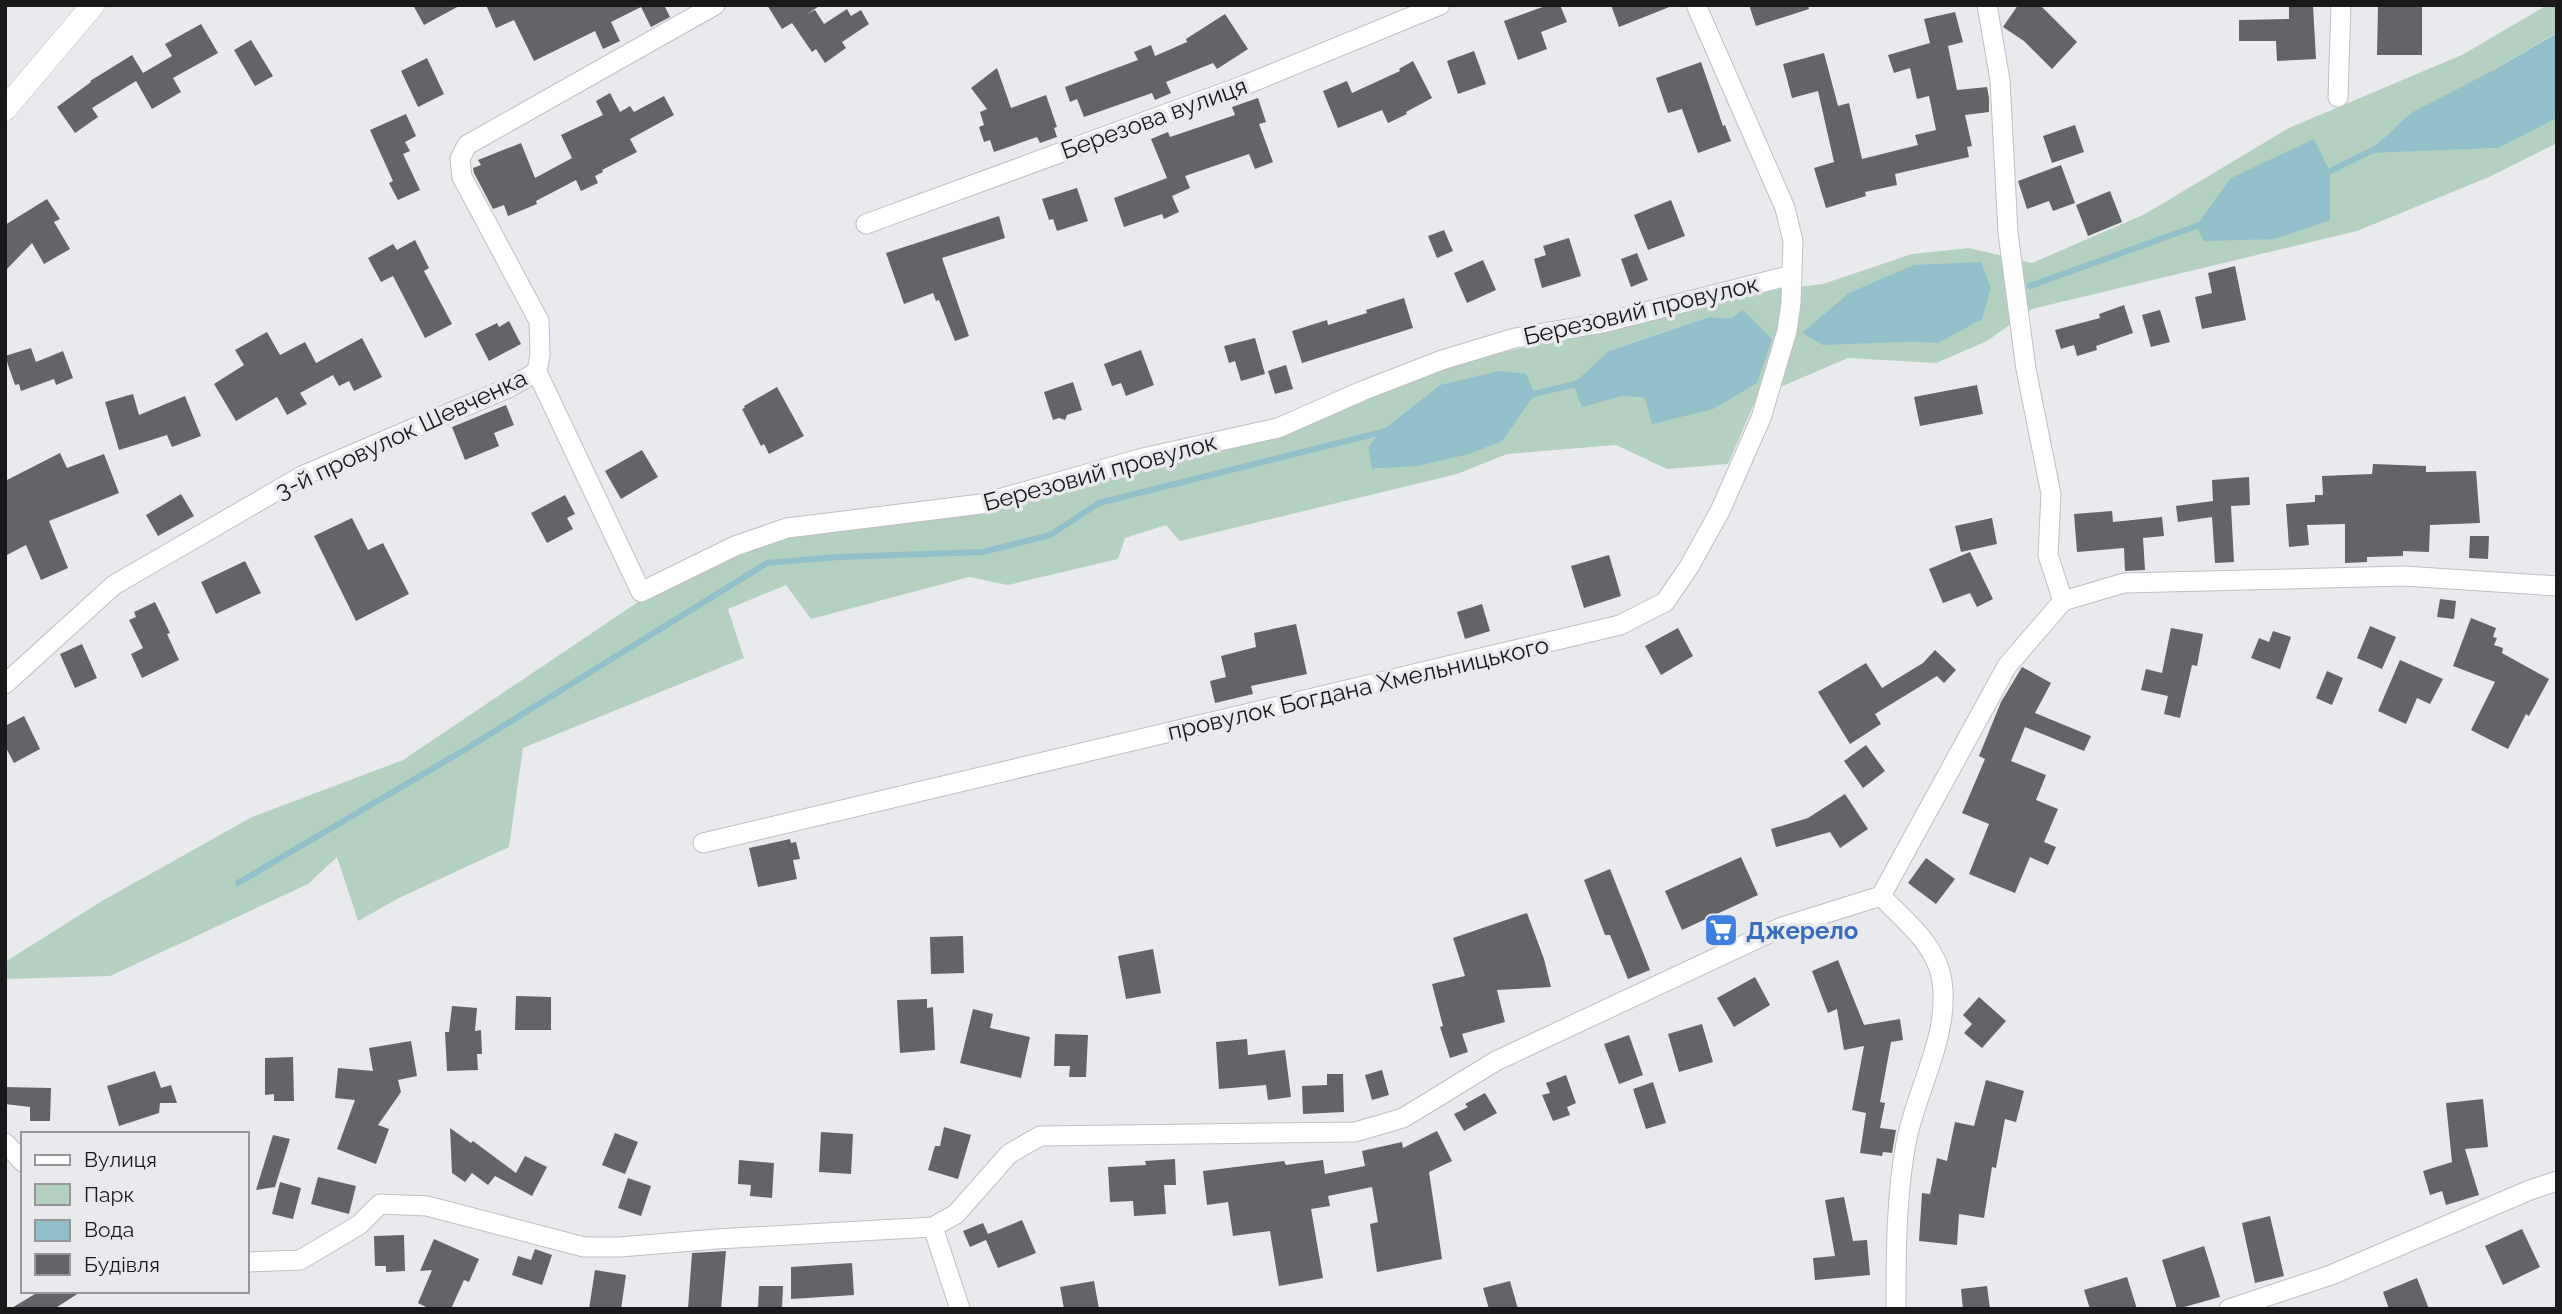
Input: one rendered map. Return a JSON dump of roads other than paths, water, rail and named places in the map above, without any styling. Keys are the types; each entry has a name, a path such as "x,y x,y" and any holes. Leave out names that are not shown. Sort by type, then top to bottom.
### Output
{"street":[{"path":"5,109 93,5"},
{"name":"3-й провулок Шевченка","path":"5,684 114,585 302,476 508,388 537,372 540,355 539,321 462,177 460,159 463,152 467,145 715,5"},
{"name":"Березова вулиця","path":"866,224 1245,85 1440,5"},
{"name":"провулок Богдана Хмельницького","path":"703,843 1594,632 1620,625 1665,601 1689,566 1720,511 1761,418 1787,331 1792,275 1793,241 1785,208 1696,5"},
{"path":"1987,5 2000,79 2008,233 2026,369 2052,494 2048,555 2063,601"},
{"path":"2339,97 2340,5"},
{"name":"Березовий провулок","path":"537,372 641,592 735,546 787,528 981,504 1143,458 1278,428 1419,369 1515,338 1602,323 1792,275"},
{"path":"248,1262 300,1261 359,1225 380,1204 427,1206 584,1247 933,1227 956,1213 1009,1154 1040,1136 1355,1132 1404,1118 1496,1061 1782,927 1881,896 2007,666 2063,601 2124,583 2404,576 2557,586"},
{"path":"1881,896 1924,939 1935,958 1942,980 1943,1004 1939,1032 1906,1143 1897,1224 1896,1309"},
{"path":"5,1143 21,1160"},
{"path":"2229,1309 2331,1275 2557,1181"},
{"path":"933,1227 960,1309"}],"water":[{"path":"2557,33 2557,118 2498,148 2368,153 2411,113 2494,70"},
{"path":"2314,139 2330,172 2330,220 2275,239 2204,241 2196,226 2231,178"},
{"path":"1981,262 1991,288 1982,319 1938,343 1823,345 1802,333 1849,293 1914,265"},
{"path":"1743,310 1772,339 1757,383 1713,409 1652,424 1645,398 1622,396 1582,407 1573,384 1609,351 1709,317 1732,318"},
{"path":"1500,371 1526,374 1535,394 1502,441 1469,454 1417,466 1372,469 1368,447 1380,432 1440,385"}],"waterway":[{"path":"2322,175 2375,149"},
{"path":"2030,286 2202,224"},
{"path":"1529,395 1580,383"},
{"path":"238,883 466,749 767,563 839,557 983,552 1050,535 1099,503 1386,431"}],"place":[{"name":"Джерело","path":"1721,930"}]}
